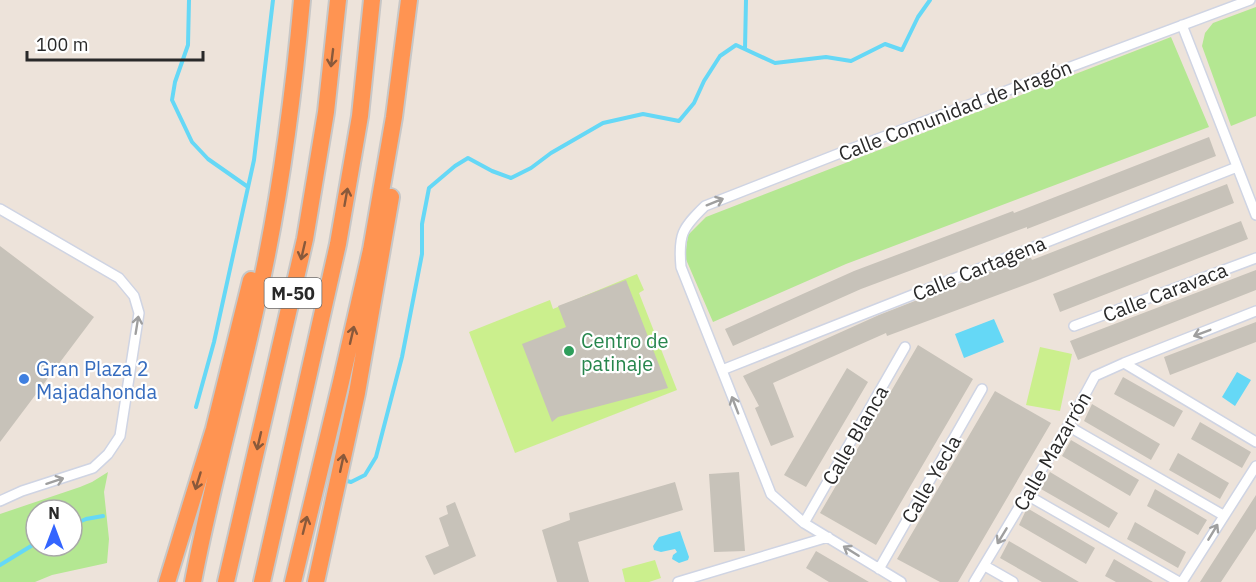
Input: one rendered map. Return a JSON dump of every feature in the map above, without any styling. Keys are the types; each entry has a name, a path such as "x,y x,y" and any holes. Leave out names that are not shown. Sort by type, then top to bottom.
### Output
{"highway":[{"path":"167,582 214,429 289,119 294,94 302,0"},
{"name":"M-50","path":"226,582 305,239 326,112 338,0"},
{"name":"M-50","path":"262,582 338,244 360,116 372,0"},
{"path":"293,582 371,250 394,117 409,0"},
{"path":"316,582 357,393 383,250 403,113 409,0"},
{"path":"193,582 258,298 274,219 289,119"}],"street":[{"name":"Calle Comunidad de Aragón","path":"722,370 681,267 678,244 688,222 705,206 848,150 1250,0"},
{"path":"1182,25 1256,215"},
{"name":"Calle Cartagena","path":"722,370 1237,167"},
{"path":"0,209 119,278 134,296 139,313 120,436 108,454 93,468 22,491 0,501"},
{"name":"Calle Caravaca","path":"1074,326 1256,258"},
{"name":"Calle Mazarrón","path":"975,582 1068,426 1095,376 1256,311"},
{"name":"Calle Blanca","path":"804,523 905,347"},
{"path":"1124,363 1256,442"},
{"path":"722,370 771,494 804,523 901,582"},
{"name":"Calle Yecla","path":"879,569 982,389"},
{"path":"1068,426 1223,515"},
{"path":"1027,495 1180,582 1256,466"},
{"path":"678,582 828,537"},
{"path":"985,566 1013,582"}],"green space":[{"path":"1256,7 1256,116 1231,126 1202,46 1205,33 1213,23"},
{"path":"1171,37 1209,127 846,264 713,322 685,257 688,235 706,217"},
{"name":"Centro de patinaje","path":"637,274 644,290 639,293 677,390 515,453 469,332 550,300 553,309"},
{"path":"1040,347 1072,354 1060,411 1026,405"},
{"path":"108,472 104,492 109,539 107,563 52,575 35,582 0,582 0,514 24,506 24,558 84,558 84,498 47,498 80,487"},
{"path":"655,560 661,578 649,582 625,582 622,569"}],"water":[{"path":"994,319 1004,342 964,358 955,334"},
{"path":"1237,372 1251,380 1235,406 1222,397"},
{"path":"680,531 688,560 679,563 672,559 677,552 675,549 661,552 654,550 653,546 659,537"}],"building":[{"path":"1209,137 1216,156 1027,229 1027,227 861,289 733,346 725,329 854,271 1013,211 1014,213"},
{"path":"1227,184 1234,203 1038,280 887,336 886,333 773,383 794,437 771,446 755,408 759,406 743,376 879,315 1030,256 1032,260"},
{"path":"1241,221 1248,239 1060,312 1053,294"},
{"name":"Gran Plaza 2 Majadahonda","path":"0,246 94,317 0,442"},
{"path":"1256,270 1256,290 1078,360 1070,341"},
{"path":"626,280 668,388 558,417 552,422 522,344 566,327 558,306"},
{"path":"1256,322 1256,342 1170,375 1164,357"},
{"path":"918,345 973,379 876,545 820,513"},
{"path":"847,368 868,382 806,487 784,475"},
{"path":"1123,377 1183,411 1174,427 1114,394"},
{"path":"995,391 1051,423 958,582 940,582 897,559"},
{"path":"1092,404 1160,444 1151,460 1084,421"},
{"path":"1200,422 1251,452 1242,468 1191,439"},
{"path":"1071,440 1139,480 1130,496 1062,456"},
{"path":"1178,453 1229,483 1220,499 1169,470"},
{"path":"739,472 745,551 714,552 709,474"},
{"path":"1050,472 1118,513 1109,528 1041,489"},
{"path":"675,482 683,510 578,542 589,582 557,582 542,530 570,520 569,513"},
{"path":"1155,489 1207,520 1198,535 1147,506"},
{"path":"1256,495 1256,529 1221,582 1200,582"},
{"path":"455,502 476,556 434,575 425,556 449,546 439,518 448,514 446,506"},
{"path":"1027,508 1095,548 1086,564 1019,525"},
{"path":"1135,522 1186,552 1178,568 1127,539"},
{"path":"1009,541 1079,582 1042,582 1000,558"},
{"path":"816,551 869,582 829,582 806,568"},
{"path":"1114,559 1153,582 1116,582 1105,576"}],"waterway":[{"path":"189,0 188,45 175,82 172,100 192,142 208,159 248,187"},
{"path":"196,407 214,342 254,160 273,0"},
{"path":"745,49 746,0"},
{"path":"347,481 351,482 365,475 376,457 402,357 422,254 422,224 429,188 455,166 468,158 511,178 603,123 643,114 679,121 694,103 704,81 720,56 736,45 775,63 826,57 851,61 885,44 902,50 918,17 930,0"},
{"path":"84,520 103,516"},
{"path":"0,565 24,550"}],"place":[{"name":"Centro de patinaje","path":"569,351"},
{"name":"Gran Plaza 2 Majadahonda","path":"24,379"}]}
